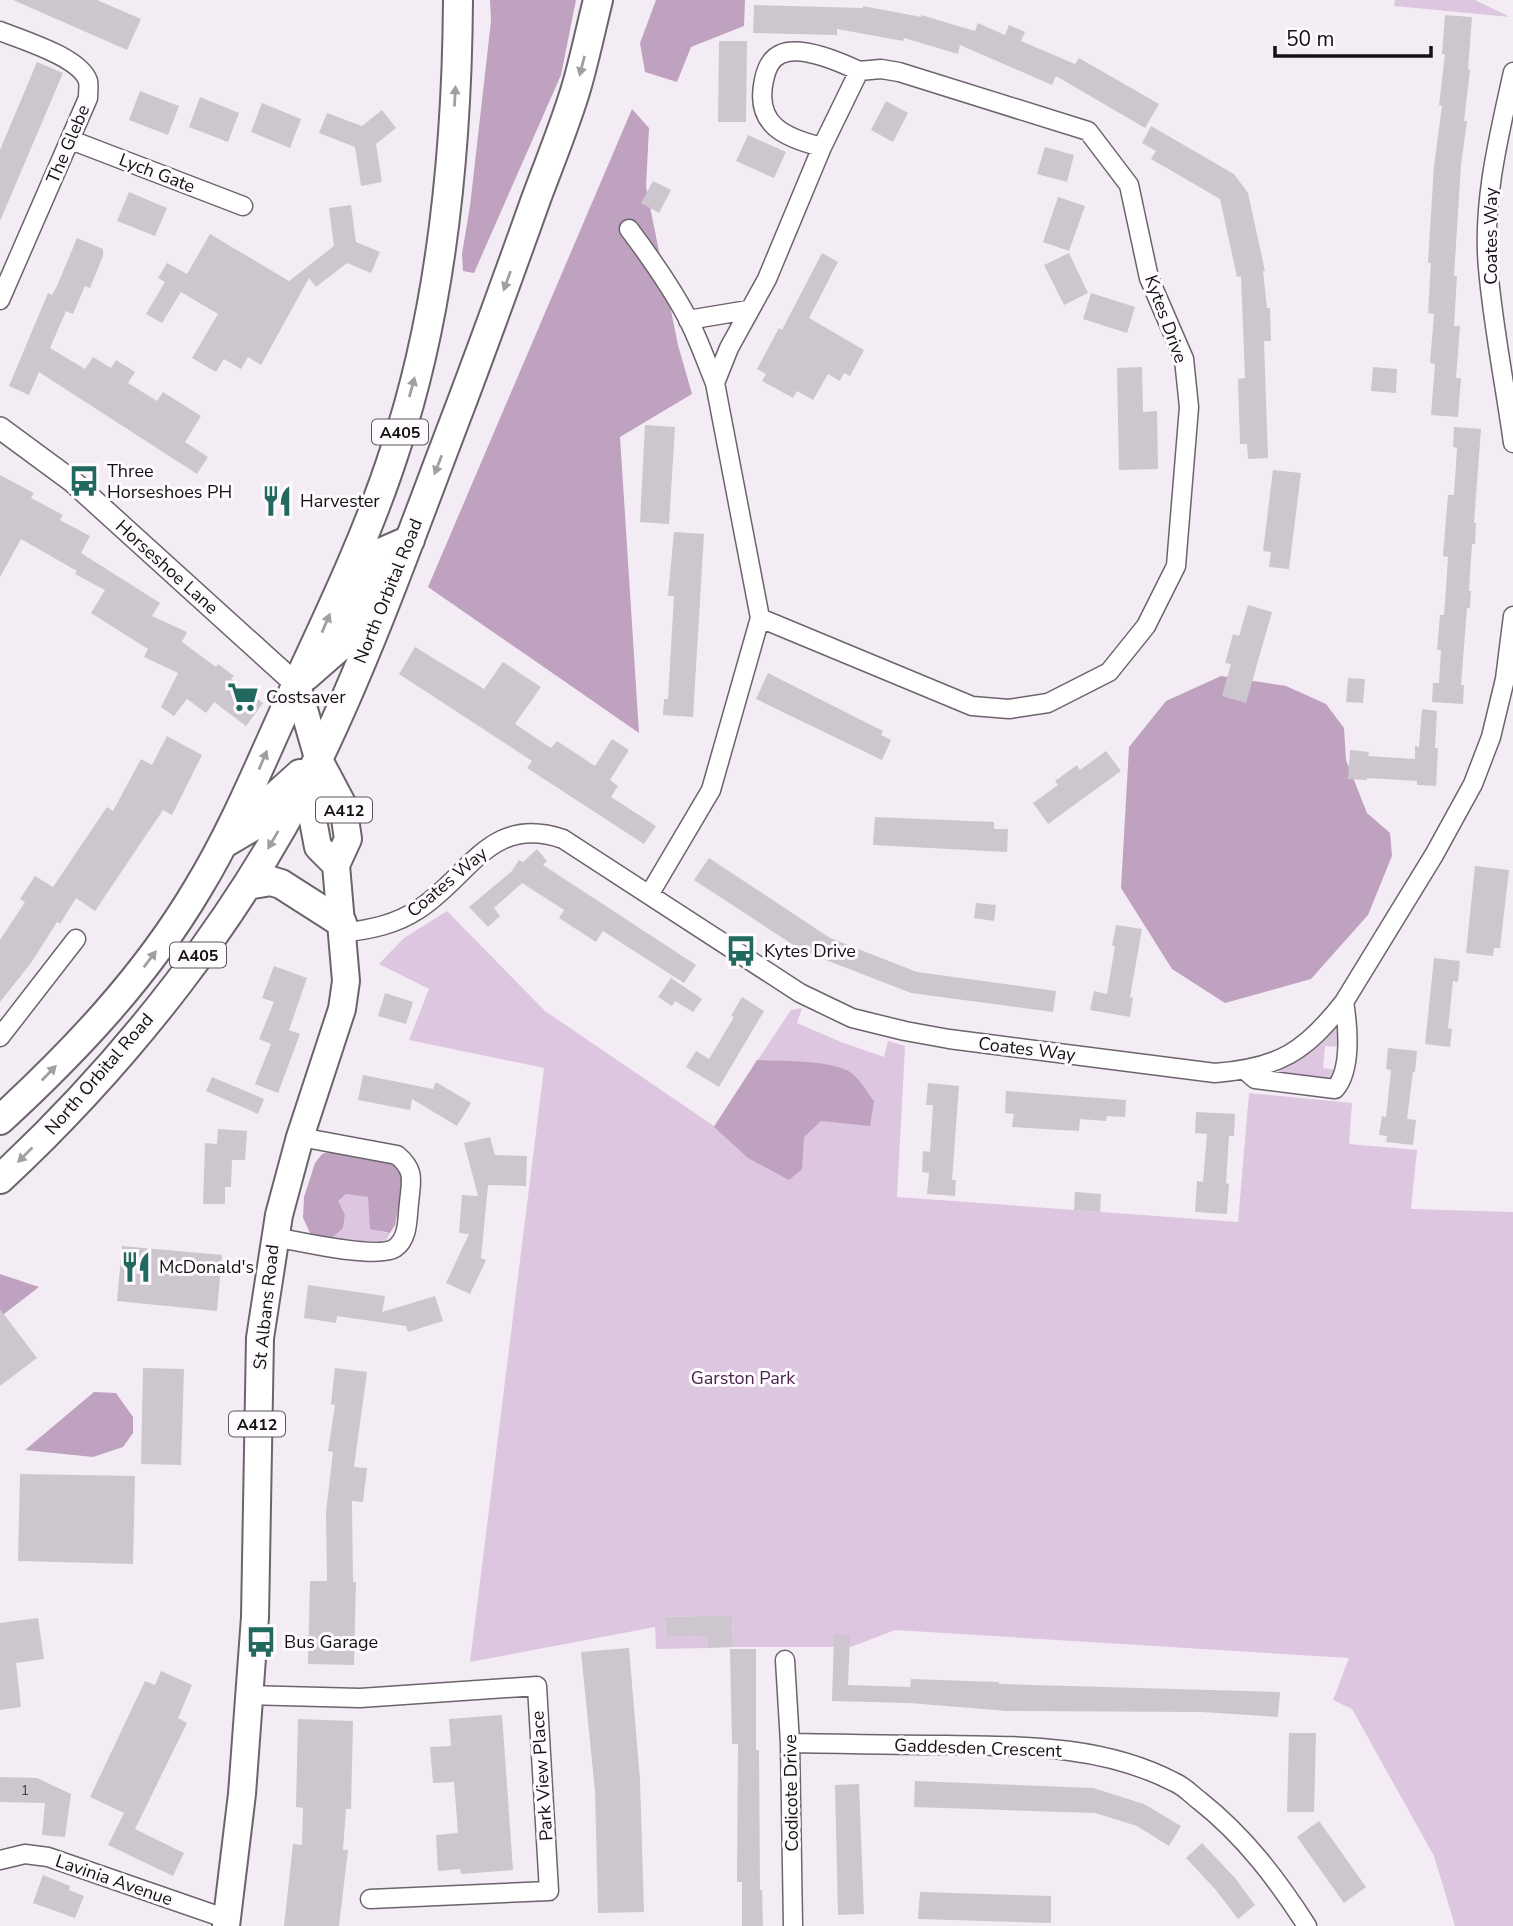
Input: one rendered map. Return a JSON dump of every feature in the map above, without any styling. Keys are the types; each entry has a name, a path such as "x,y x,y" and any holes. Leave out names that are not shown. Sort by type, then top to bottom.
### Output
{"highway":[{"name":"North Orbital Road","path":"0,1120 107,1012 147,964 198,889 252,785 360,541 396,450 418,367 438,263 451,164 458,0"},
{"name":"North Orbital Road","path":"0,1179 50,1130 120,1052 204,947 247,885 318,758 410,540 484,343 577,86 598,0"},
{"path":"296,685 338,648 377,554 410,540"},
{"path":"223,844 255,825 269,802 318,758"},
{"path":"247,885 271,881 281,884 342,928"}],"main road":[{"name":"St Albans Road","path":"226,1922 242,1794 255,1617 260,1338 274,1237 300,1137 342,1009 346,981 335,864 348,839 343,805 318,758 296,685"}],"street":[{"name":"The Glebe","path":"0,31 65,58 88,80 88,98 71,141 0,300"},
{"path":"715,383 748,310 767,279 822,147 859,71 837,61 791,52 780,54 765,72 761,96 764,110 774,125 792,139 822,147"},
{"name":"Kytes Drive","path":"760,618 972,706 1009,709 1048,703 1109,673 1146,626 1176,566 1189,407 1184,359 1149,278 1129,185 1088,131 899,72 881,69 859,71"},
{"name":"Coates Way","path":"1513,72 1492,173 1487,267 1513,443"},
{"name":"Lych Gate","path":"71,141 243,206"},
{"path":"629,229 663,276 688,320 715,383 760,618 711,790 649,895"},
{"path":"688,320 748,310"},
{"name":"Horseshoe Lane","path":"0,428 72,481 296,685"},
{"name":"Coates Way","path":"342,928 389,925 403,919 422,908 487,848 500,840 537,833 563,839 800,993 852,1018 949,1040 1215,1073 1246,1071 1267,1065 1303,1047 1326,1024 1344,1002 1434,855 1473,783 1491,737 1512,648 1513,616"},
{"path":"0,1037 76,939"},
{"path":"1246,1071 1255,1079 1335,1089 1343,1076 1346,1053 1348,1030 1344,1002"},
{"path":"274,1237 360,1251 385,1252 397,1247 405,1235 412,1177 408,1164 397,1155 300,1137"},
{"name":"Codicote Drive","path":"785,1660 790,1743 793,1926"},
{"name":"Park View Place","path":"249,1695 360,1698 537,1686 549,1891 370,1899"},
{"name":"Gaddesden Crescent","path":"790,1743 1032,1746 1080,1752 1132,1764 1176,1782 1213,1811 1270,1871 1307,1926"},
{"name":"Lavinia Avenue","path":"0,1860 25,1854 48,1857 226,1922"}],"green space":[{"path":"1395,0 1475,0 1510,17 1394,6"},
{"name":"Garston Park","path":"447,911 545,1011 714,1126 791,1010 802,1008 797,1023 884,1057 888,1041 905,1046 897,1197 1238,1222 1249,1093 1352,1103 1349,1144 1417,1150 1411,1209 1513,1212 1513,1926 1455,1926 1434,1856 1352,1709 1333,1700 1349,1658 895,1630 851,1647 733,1647 732,1615 665,1617 666,1637 708,1636 708,1648 656,1649 655,1627 470,1662 544,1068 409,1040 429,989 379,964 404,938"},
{"path":"1337,1027 1340,1028 1341,1047 1325,1046 1323,1068 1338,1070 1334,1081 1277,1077 1279,1069 1307,1053"},
{"path":"346,1194 368,1196 381,1232 390,1233 385,1242 376,1245 331,1239 343,1228 345,1215 337,1201"}],"shaded area":[{"path":"490,0 576,0 561,75 474,273 463,271 462,254 491,21"},
{"path":"656,0 745,0 744,26 691,47 677,82 645,72 640,43"},
{"path":"632,109 649,128 646,187 678,345 692,394 620,437 639,733 428,587"},
{"path":"1221,676 1286,686 1326,704 1344,728 1346,760 1367,813 1390,833 1392,856 1368,915 1311,979 1225,1003 1172,969 1121,888 1129,747 1166,701"},
{"path":"757,1060 819,1063 850,1072 874,1101 870,1126 821,1121 804,1137 802,1169 789,1180 748,1158 714,1127"},
{"path":"338,1149 369,1154 394,1164 404,1180 395,1225 390,1233 370,1229 368,1197 346,1194 338,1201 345,1215 343,1228 331,1239 312,1237 303,1218 304,1197 315,1163 322,1154"},
{"path":"0,1274 39,1287 0,1317"},
{"path":"94,1392 116,1393 133,1417 133,1433 123,1447 93,1457 25,1450"}],"building":[{"path":"13,0 97,0 141,19 127,50"},
{"path":"754,5 863,6 921,15 975,31 978,23 1005,35 1009,25 1025,32 1021,41 1075,64 1079,58 1159,104 1145,128 1056,76 1052,85 960,45 958,54 904,38 903,41 837,29 837,35 753,33"},
{"path":"1445,15 1472,17 1464,121 1467,121 1461,165 1454,276 1457,276 1454,326 1460,326 1456,378 1461,378 1458,417 1431,415 1435,364 1430,363 1434,314 1428,313 1431,263 1428,263 1434,166 1442,106 1439,105 1445,54 1442,54"},
{"path":"719,41 747,41 746,122 718,122"},
{"path":"37,62 63,73 0,221 0,150"},
{"path":"140,91 179,106 168,135 129,120"},
{"path":"200,97 239,113 228,142 189,127"},
{"path":"886,101 908,113 893,142 871,130"},
{"path":"262,103 301,119 290,148 251,132"},
{"path":"382,110 396,128 376,144 382,182 361,186 355,147 319,133 327,113 362,126"},
{"path":"1151,126 1234,174 1248,193 1265,271 1267,308 1270,308 1271,341 1264,341 1268,458 1248,459 1247,444 1240,444 1238,379 1245,378 1241,276 1237,277 1220,199 1151,159 1156,151 1142,143"},
{"path":"748,135 786,152 774,178 736,161"},
{"path":"1045,147 1074,155 1067,182 1037,174"},
{"path":"653,181 671,190 659,213 641,203"},
{"path":"129,192 167,208 155,236 117,221"},
{"path":"1058,197 1085,206 1069,251 1043,242"},
{"path":"351,205 356,242 380,252 371,273 347,263 316,287 309,278 261,365 248,357 241,369 224,359 216,372 192,358 218,314 181,292 162,323 146,314 165,282 158,278 167,263 187,274 210,234 289,281 334,246 329,208"},
{"path":"77,238 103,249 103,256 90,288 85,286 73,314 66,311 50,348 85,369 93,357 111,368 116,360 135,372 128,383 157,401 163,392 201,416 185,442 208,457 197,474 39,372 29,395 9,386 48,293 52,295 57,286"},
{"path":"822,253 838,262 809,318 864,350 850,376 844,373 840,381 828,374 813,400 797,391 793,398 762,381 766,374 757,369 779,328 782,330"},
{"path":"1069,253 1088,293 1064,305 1044,265"},
{"path":"1091,293 1135,307 1127,333 1083,319"},
{"path":"1142,367 1143,412 1157,411 1158,469 1119,470 1117,368"},
{"path":"1373,367 1397,369 1396,393 1371,391"},
{"path":"645,425 675,427 669,524 640,522"},
{"path":"1454,427 1481,429 1470,608 1467,608 1461,685 1464,685 1463,704 1432,702 1433,683 1439,683 1441,650 1437,650 1440,615 1444,615 1448,557 1443,556 1448,495 1454,495 1457,448 1453,447"},
{"path":"1273,470 1301,473 1289,569 1269,567 1271,552 1263,551"},
{"path":"0,475 34,493 31,498 63,515 60,520 90,536 81,553 160,603 152,616 187,632 182,642 216,667 218,664 234,676 231,679 263,703 246,726 214,702 206,713 187,699 174,716 161,707 178,673 144,657 148,649 91,613 105,590 75,574 77,571 21,539 0,577"},
{"path":"674,532 704,534 693,717 663,715 664,699 668,699 674,596 668,596"},
{"path":"1248,605 1272,612 1246,703 1222,696 1231,664 1225,663 1233,634 1239,636"},
{"path":"415,647 484,689 503,662 541,687 515,724 551,748 557,741 595,766 612,739 629,750 610,780 618,786 611,797 656,826 644,844 527,768 532,761 399,674"},
{"path":"768,673 883,731 881,735 891,740 882,760 756,699"},
{"path":"1348,678 1365,679 1363,703 1346,702"},
{"path":"1422,709 1437,711 1436,786 1417,785 1417,781 1348,779 1350,750 1369,752 1368,756 1415,759 1415,746 1419,747"},
{"path":"167,736 202,755 172,815 163,810 95,911 76,898 60,924 57,922 31,963 0,1002 0,940 25,902 20,899 35,876 53,887 107,807 113,811 141,759 152,765"},
{"path":"1106,751 1121,771 1048,824 1033,803 1058,785 1055,781 1077,765 1080,770"},
{"path":"875,817 994,822 994,829 1008,829 1007,852 873,845"},
{"path":"537,849 547,861 543,865 696,965 684,983 603,931 596,942 559,918 564,910 522,883 494,908 500,916 488,927 469,907 511,872 519,860 523,862"},
{"path":"709,858 830,938 917,972 1056,991 1053,1012 911,993 807,954 694,880"},
{"path":"1475,866 1509,870 1500,948 1494,948 1493,956 1466,953"},
{"path":"976,903 996,905 994,921 974,918"},
{"path":"1116,925 1142,929 1130,997 1133,998 1130,1017 1090,1010 1094,991 1107,994"},
{"path":"1434,958 1460,961 1458,982 1453,981 1448,1028 1452,1029 1450,1047 1425,1044"},
{"path":"274,966 307,978 289,1030 300,1034 278,1093 255,1084 271,1044 259,1039 274,1002 262,998"},
{"path":"671,978 702,999 693,1012 675,1001 672,1006 658,997"},
{"path":"385,993 413,1002 406,1024 378,1016"},
{"path":"742,997 764,1011 719,1087 686,1067 696,1051 709,1059 734,1017 731,1016"},
{"path":"1388,1048 1417,1051 1407,1119 1416,1120 1413,1145 1386,1142 1387,1136 1379,1135 1382,1116 1386,1117 1391,1070 1386,1069"},
{"path":"363,1075 433,1089 436,1082 471,1103 457,1126 412,1099 410,1110 358,1100"},
{"path":"212,1077 264,1099 258,1114 206,1091"},
{"path":"928,1083 959,1086 952,1180 956,1180 955,1196 927,1194 929,1173 922,1172 923,1151 930,1152 933,1105 926,1105"},
{"path":"1006,1091 1126,1100 1125,1117 1107,1116 1106,1121 1080,1119 1079,1131 1012,1127 1014,1114 1005,1113"},
{"path":"1196,1112 1235,1114 1234,1136 1229,1136 1227,1214 1195,1212 1197,1181 1203,1182 1207,1134 1195,1133"},
{"path":"218,1129 247,1131 245,1160 232,1160 231,1187 225,1187 225,1204 203,1204 205,1143 217,1144"},
{"path":"490,1137 495,1155 527,1156 526,1186 488,1185 481,1258 486,1260 470,1294 446,1283 469,1234 459,1233 462,1195 478,1196 464,1143"},
{"path":"1075,1192 1101,1194 1100,1212 1074,1210"},
{"path":"122,1246 222,1255 217,1311 117,1301"},
{"path":"308,1285 385,1296 382,1312 435,1296 443,1321 408,1332 406,1326 337,1316 336,1323 304,1318"},
{"path":"0,1309 37,1358 0,1386"},
{"path":"143,1368 184,1369 181,1465 141,1464"},
{"path":"335,1368 367,1372 354,1467 367,1468 363,1502 352,1501 353,1582 356,1582 354,1665 308,1664 310,1581 327,1581 326,1512 333,1452 328,1451 335,1405 331,1404"},
{"path":"20,1474 135,1476 133,1564 18,1561"},
{"path":"732,1615 733,1647 708,1648 708,1636 666,1637 665,1617"},
{"path":"38,1618 44,1659 16,1663 21,1707 0,1710 0,1623"},
{"path":"834,1634 850,1635 848,1685 910,1687 911,1679 1280,1692 1278,1717 1201,1712 1007,1711 909,1703 832,1701"},
{"path":"629,1648 640,1780 644,1912 598,1913 595,1791 581,1652"},
{"path":"730,1649 756,1649 756,1750 759,1750 760,1890 763,1926 742,1926 742,1882 737,1882 738,1744 732,1744"},
{"path":"161,1671 192,1685 178,1718 187,1723 135,1829 184,1853 173,1876 108,1845 124,1813 90,1797 145,1681 155,1685"},
{"path":"502,1715 513,1870 461,1874 460,1869 438,1871 436,1835 458,1833 454,1782 433,1783 430,1747 451,1746 449,1719"},
{"path":"298,1719 353,1721 351,1809 346,1809 343,1850 348,1850 339,1926 284,1926 293,1844 302,1845 303,1808 296,1807"},
{"path":"1289,1733 1316,1733 1314,1812 1287,1812"},
{"path":"0,1777 37,1778 71,1794 65,1837 42,1835 45,1803 0,1802"},
{"path":"915,1781 1093,1788 1144,1804 1181,1826 1169,1846 1137,1826 1095,1813 914,1807"},
{"path":"859,1784 864,1914 838,1915 835,1785"},
{"path":"1319,1821 1366,1887 1344,1903 1297,1837"},
{"path":"1202,1843 1235,1878 1255,1905 1238,1919 1186,1858"},
{"path":"43,1875 70,1886 69,1890 84,1896 75,1918 33,1903"},
{"path":"920,1892 1051,1896 1051,1923 918,1919"}],"place":[{"name":"Three Horseshoes PH","path":"84,481"},
{"name":"Harvester","path":"277,501"},
{"name":"Costsaver","path":"243,697"},
{"name":"Kytes Drive","path":"741,951"},
{"name":"McDonald's","path":"136,1267"},
{"name":"Bus Garage","path":"261,1642"}]}
